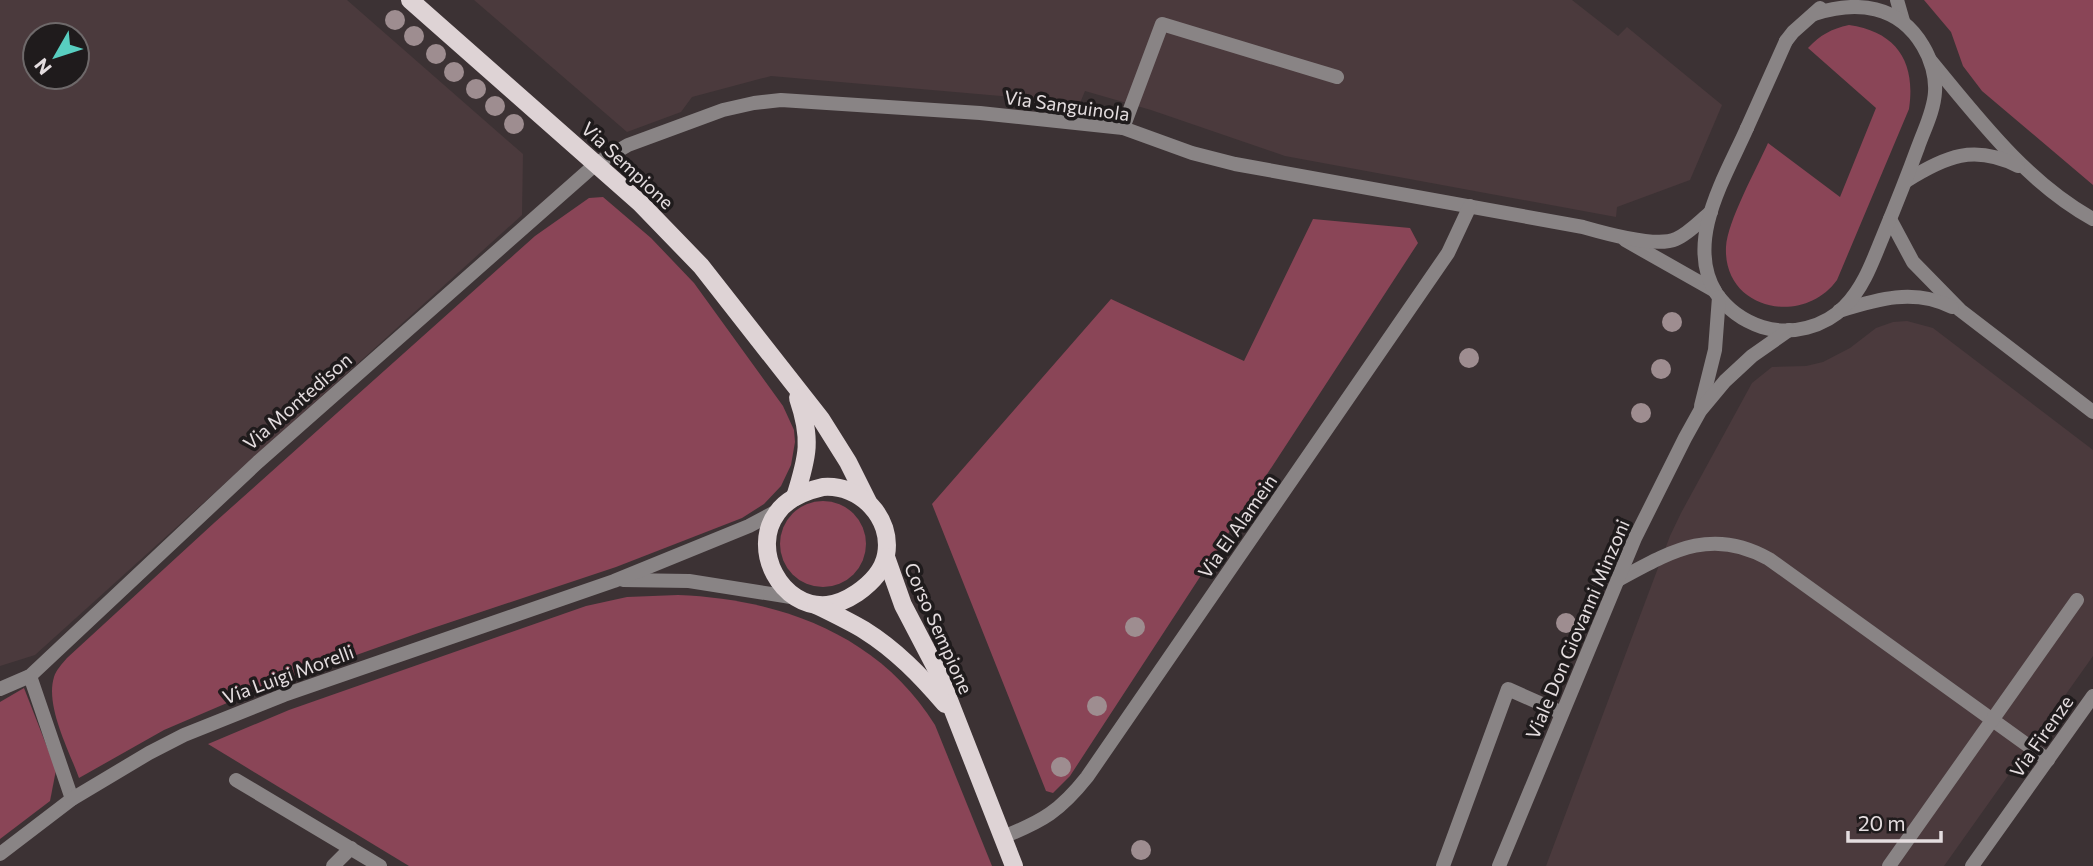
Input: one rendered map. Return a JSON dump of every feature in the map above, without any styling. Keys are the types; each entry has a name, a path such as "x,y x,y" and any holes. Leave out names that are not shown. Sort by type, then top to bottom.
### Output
{"main road":[{"name":"Via Sempione","path":"410,0 597,163 701,266 836,442 868,502"},
{"name":"Via Sempione","path":"794,385 805,417 808,442 795,497"},
{"path":"831,486 849,490 868,502 880,517 885,530 886,558 876,576 853,596 834,604 806,601 782,585 770,562 768,535 777,511 795,497 831,486"},
{"name":"Corso Sempione","path":"886,558 903,605 938,672 1014,866"},
{"name":"Corso Sempione","path":"806,601 864,630 884,644 924,679 954,715"}],"street":[{"name":"Viale Don Giovanni Minzoni","path":"1700,411 1715,350 1717,294 1708,274 1706,257 1706,233 1711,212 1786,41 1829,0"},
{"name":"Viale Don Giovanni Minzoni","path":"1897,0 1903,21"},
{"name":"Viale Don Giovanni Minzoni","path":"1499,866 1653,498 1700,411 1743,363 1789,331 1810,326 1839,311 1853,296 1863,280 1906,181 1934,100 1935,85 1930,60 1916,36 1903,21 1880,8 1858,4 1836,6 1814,13"},
{"path":"1123,128 1162,24 1337,77"},
{"path":"1930,60 2026,170 2074,208 2093,219"},
{"name":"Via Sanguinola","path":"597,163 628,145 723,110 768,101 822,102 980,113 1123,128 1192,153 1235,164 1583,227 1617,236 1670,241 1681,237 1711,212"},
{"path":"1906,181 1938,162 1966,155 1996,156 2026,170"},
{"name":"Via Montedison","path":"0,689 30,676 258,461 597,163"},
{"name":"Via El Alamein","path":"1003,837 1048,817 1066,802 1087,777 1448,253 1470,206"},
{"path":"1890,219 1913,262 1960,310 2093,412"},
{"name":"Via Sanguinola","path":"1617,236 1717,294"},
{"path":"1717,294 1734,312 1749,322 1768,329 1789,331"},
{"path":"1839,311 1875,300 1910,296 1927,297 1960,310"},
{"name":"Via Luigi Morelli","path":"0,854 72,799 149,753 237,712 614,581 749,526 777,511"},
{"path":"1618,580 1685,547 1717,543 1746,548 1769,559 2048,760"},
{"name":"Via Luigi Morelli","path":"614,581 689,580 806,601"},
{"path":"1889,866 2077,600"},
{"path":"30,676 72,799"},
{"path":"1443,866 1508,689 1562,713"},
{"name":"Via Firenze","path":"1972,866 2093,696"},
{"path":"236,780 380,866"},
{"path":"333,866 351,848"}],"shaded area":[{"path":"0,0 347,0 523,154 522,215 35,655 0,666"},
{"path":"474,0 1572,0 1618,36 1627,27 1722,105 1690,180 1617,207 1616,217 1285,156 1151,110 1085,91 1080,103 771,76 692,97 681,112 627,132"},
{"path":"1924,0 2093,0 2093,185 1982,91 1963,66 1951,32"},
{"path":"1849,25 1880,34 1900,52 1909,77 1909,109 1837,280 1822,295 1805,304 1786,307 1768,305 1751,298 1737,285 1729,268 1726,247 1731,224 1768,143 1840,197 1876,108 1808,48 1826,33"},
{"path":"603,197 651,238 694,283 783,406 794,430 795,442 791,465 781,486 764,504 742,518 616,567 255,691 164,730 79,778 59,728 53,701 54,677 67,658 535,236 589,198"},
{"path":"1313,219 1410,228 1418,243 1070,776 1053,793 1046,791 932,504 1111,299 1244,361"},
{"path":"1907,321 1933,328 2093,450 2093,656 1944,866 1546,866 1670,536 1752,383 1772,367 1806,366 1823,362 1850,348 1876,328 1893,322"},
{"path":"823,501 847,508 859,520 866,544 859,568 847,580 823,587 799,580 787,568 780,544 787,520 799,508"},
{"path":"678,595 754,604 790,614 856,645 886,667 912,694 935,725 992,866 409,866 208,744 289,710 586,606 627,597"},
{"path":"24,688 56,770 50,801 0,839 0,702"}]}
